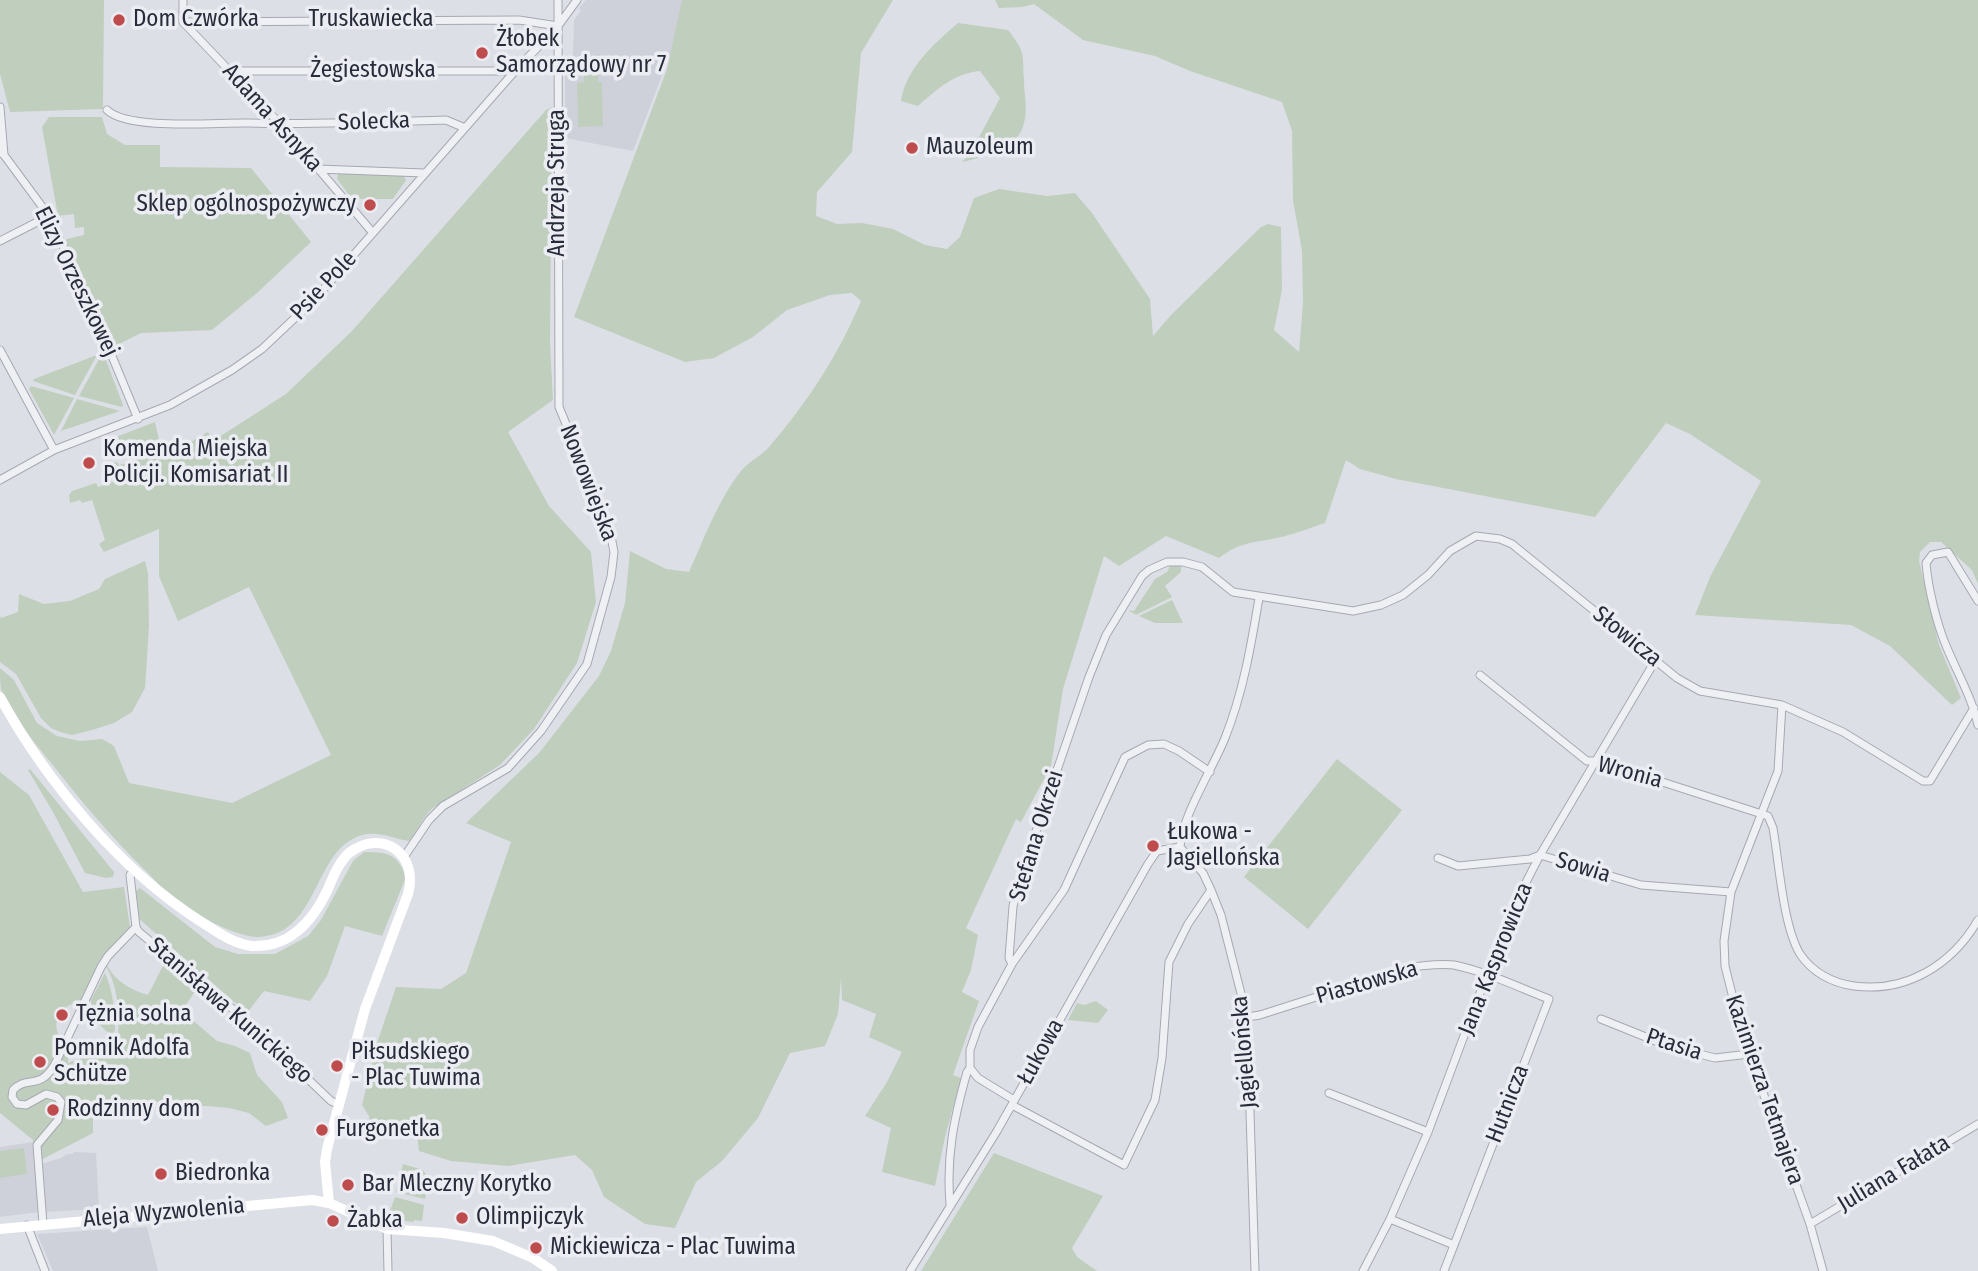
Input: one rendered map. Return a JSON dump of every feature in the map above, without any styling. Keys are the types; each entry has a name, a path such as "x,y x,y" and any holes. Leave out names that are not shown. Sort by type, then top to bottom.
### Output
{"street":[{"path":"183,0 183,22"},
{"name":"Andrzeja Struga","path":"558,0 558,281"},
{"name":"Psie Pole","path":"0,480 54,450 138,419 201,388 262,349 315,299 514,71 558,26 577,0"},
{"name":"Truskawiecka","path":"183,22 519,20 558,26"},
{"name":"Adama Asnyka","path":"183,22 281,125 373,233"},
{"name":"Żegiestowska","path":"231,71 514,71"},
{"path":"0,107 2,153"},
{"name":"Solecka","path":"107,110 121,117 154,122 249,122 281,125 446,120 465,128"},
{"name":"Elizy Orzeszkowej","path":"2,153 49,216 86,294 138,419"},
{"path":"318,169 424,173"},
{"path":"0,241 49,216"},
{"name":"Nowowiejska","path":"404,857 429,820 443,806 508,768 541,731 587,664 598,629 611,577 614,552 608,523 559,407 558,281"},
{"path":"0,350 54,450"},
{"name":"Słowicza","path":"1259,598 1353,611 1381,605 1403,595 1463,542 1476,536 1490,537 1512,544 1655,661 1700,691 1782,705 1843,732 1923,781 1930,781 1974,708"},
{"path":"1978,601 1948,552 1931,555 1926,563 1927,577 1943,634 1974,708 1978,725"},
{"name":"Stefana Okrzei","path":"1210,772 1164,744 1149,745 1125,757 1064,890 1012,964 1009,958 1013,906 1022,872 1106,635 1142,576 1157,566 1174,562 1202,567 1233,592 1259,598"},
{"path":"1180,847 1183,828 1238,704 1259,598"},
{"name":"Jana Kasprowicza","path":"1363,1271 1391,1219 1428,1132 1502,937 1540,855 1655,661"},
{"name":"Wronia","path":"1480,676 1587,761 1597,761 1763,813"},
{"path":"0,697 36,756 134,871 175,905 223,936 253,946 273,944 301,929 313,917 336,872 352,851 371,843 382,843 395,848 404,857 411,875 408,894 365,1009 326,1156 329,1203 387,1229 444,1233 494,1241 533,1258 552,1271"},
{"name":"Kazimierza Tetmajera","path":"1782,705 1778,771 1731,892 1724,941 1725,966 1749,1054 1810,1224 1824,1271"},
{"path":"1763,813 1770,819 1773,828 1792,936 1807,963 1831,980 1846,985 1879,987 1914,979 1943,962 1978,920"},
{"name":"Jagiellońska","path":"1180,847 1203,873 1221,915 1247,1017 1255,1271"},
{"name":"Łukowa","path":"910,1271 1013,1102 1148,864 1157,851 1180,847"},
{"name":"Sowia","path":"1437,858 1458,866 1530,859 1540,855 1641,885 1731,892"},
{"name":"Stanisława Kunickiego","path":"134,871 130,876 136,927 167,956 246,1020 331,1101 338,1104"},
{"path":"970,1069 978,1078 1013,1102 1124,1165 1155,1100 1162,1058 1169,962 1188,924 1211,890"},
{"path":"43,1224 37,1145 58,1120 61,1102 57,1097 46,1094 26,1105 17,1104 12,1097 13,1090 20,1084 41,1081 46,1077 55,1064 101,967 136,927"},
{"path":"951,1205 948,1178 950,1139 970,1069 970,1049 978,1027 1012,964"},
{"name":"Piastowska","path":"1247,1017 1410,967 1452,965 1488,975"},
{"name":"Hutnicza","path":"1444,1271 1549,999 1488,975"},
{"name":"Ptasia","path":"1601,1018 1668,1046 1715,1058 1749,1054"},
{"path":"1329,1093 1428,1132"},
{"name":"Juliana Fałata","path":"1810,1224 1978,1124"},
{"name":"Aleja Wyzwolenia","path":"0,1228 281,1202 312,1200 329,1203"},
{"path":"1391,1219 1454,1245"},
{"path":"27,1226 46,1271"},
{"path":"387,1229 388,1271"}],"shaded area":[{"path":"586,0 691,0 633,151 565,138 565,57 573,57 574,20"},
{"path":"33,1142 39,1212 0,1217 0,1147"},
{"path":"74,1152 96,1153 99,1209 44,1212 41,1164"},
{"path":"147,1227 158,1271 53,1271 37,1234"}],"green space":[{"path":"0,0 104,0 103,109 10,112 0,74"},
{"path":"682,0 893,0 861,53 852,152 817,192 816,216 837,224 862,223 893,229 925,245 947,249 960,237 974,198 999,189 1047,196 1075,193 1092,213 1150,299 1153,336 1261,227 1268,224 1281,227 1282,290 1274,330 1299,352 1303,303 1302,251 1293,200 1292,131 1282,102 1190,71 1155,56 1083,40 1034,4 999,8 995,0 1978,0 1978,584 1972,570 1941,542 1930,542 1920,552 1919,561 1939,645 1961,698 1952,705 1890,646 1851,625 1695,615 1710,577 1761,481 1690,434 1666,423 1595,517 1396,479 1360,469 1346,460 1325,523 1289,535 1240,546 1219,558 1166,536 1119,566 1104,556 1063,689 1051,766 1021,822 1016,819 966,928 978,935 971,970 962,992 979,1001 953,1075 961,1078 935,1186 882,1172 891,1128 865,1116 902,1052 869,1037 876,1014 842,1000 841,978 838,1014 825,1046 790,1053 758,1118 722,1161 696,1182 675,1228 645,1224 604,1197 592,1170 575,1155 508,1166 451,1161 419,1151 417,1132 392,1133 370,1127 369,1116 362,1105 376,1046 396,987 441,989 466,973 511,842 466,823 539,753 599,676 611,651 625,603 630,551 666,569 689,572 725,494 744,468 769,447 809,395 843,340 861,301 852,293 830,295 787,310 753,337 714,358 685,362 574,317 667,69"},
{"path":"958,23 1008,30 1022,54 1026,107 1021,132 1015,139 999,150 962,162 970,154 1000,98 980,71 954,78 918,106 901,101 915,67"},
{"path":"584,67 598,67 598,82 602,82 603,126 578,127 577,83 584,82"},
{"path":"552,107 550,343 553,400 508,432 549,506 591,552 596,602 577,663 534,729 500,765 433,808 409,841 367,834 349,841 325,870 306,906 294,921 279,932 258,937 227,929 172,898 97,819 17,719 1,689 0,668 14,680 37,723 57,736 80,741 102,739 114,746 129,783 232,803 331,755 249,587 178,621 159,576 159,529 104,552 99,544 105,540 92,500 70,503 69,495 72,491 96,483 98,487 118,480 112,463 117,462 119,465 136,460 130,439 100,450 111,439 155,422 163,458 208,432 213,441 286,394 352,331 546,110"},
{"path":"49,117 102,117 107,134 125,145 160,145 160,167 251,168 311,242 257,293 212,330 141,333 113,347 63,240 84,235 84,227 75,228 74,214 58,216 42,127"},
{"path":"338,174 403,175 406,180 393,199 352,199 337,179"},
{"path":"103,352 123,405 122,407 79,396"},
{"path":"97,355 75,395 33,381 34,379"},
{"path":"31,386 74,398 54,435 29,389"},
{"path":"77,399 120,411 61,431"},
{"path":"145,561 148,573 149,626 145,688 132,712 114,723 72,735 51,728 41,718 16,674 0,662 0,616 1,618 18,612 19,594 44,604 70,601 99,589 105,579"},
{"path":"1181,565 1181,572 1165,586 1172,597 1136,615 1128,610 1134,611 1155,579 1167,572 1170,566"},
{"path":"1172,600 1183,623 1155,623 1139,616"},
{"path":"1337,759 1402,810 1308,929 1244,877"},
{"path":"30,769 114,872 113,877 85,873 28,770"},
{"path":"0,772 29,795 83,892 124,887 131,934 106,963 113,974 129,987 148,995 165,962 197,988 182,1011 217,1041 250,1053 257,1075 282,1102 288,1118 266,1126 249,1113 229,1108 148,1101 135,1104 134,1110 93,1107 93,1133 35,1163 33,1140 0,1113","holes":["104,963 110,973 118,1009 115,1057 88,1055 68,1063 69,1044 58,1033 57,1019 66,1007 82,1002"]},
{"path":"364,852 391,856 399,863 406,877 382,936 345,926 327,976 310,1001 264,991 247,1013 138,918 136,891 140,888 215,947 238,954 275,954 308,936 321,920 353,861"},
{"path":"105,973 114,1009 115,1031 112,1033 106,1031 92,1017 91,1000"},
{"path":"1096,1001 1108,1010 1098,1023 1068,1020 1077,1003 1084,1005"},
{"path":"24,1148 27,1174 0,1178 0,1151"},
{"path":"994,1153 1103,1196 1072,1248 1077,1257 1097,1271 921,1271"},
{"path":"403,1164 423,1170 429,1179 425,1199 396,1192"},
{"path":"395,1197 424,1205 422,1221 387,1219"}],"place":[{"name":"Dom Czwórka","path":"119,20"},
{"name":"Żłobek Samorządowy nr 7","path":"482,53"},
{"name":"Mauzoleum","path":"912,148"},
{"name":"Sklep ogólnospożywczy","path":"370,205"},
{"name":"Komenda Miejska Policji. Komisariat II","path":"89,463"},
{"name":"Łukowa - Jagiellońska","path":"1153,846"},
{"name":"Tężnia solna","path":"62,1015"},
{"name":"Pomnik Adolfa Schütze","path":"40,1062"},
{"name":"Piłsudskiego - Plac Tuwima","path":"337,1066"},
{"name":"Rodzinny dom","path":"53,1110"},
{"name":"Furgonetka","path":"322,1130"},
{"name":"Biedronka","path":"161,1174"},
{"name":"Bar Mleczny Korytko","path":"348,1185"},
{"name":"Olimpijczyk","path":"462,1218"},
{"name":"Żabka","path":"333,1221"},
{"name":"Mickiewicza - Plac Tuwima","path":"536,1248"}]}
